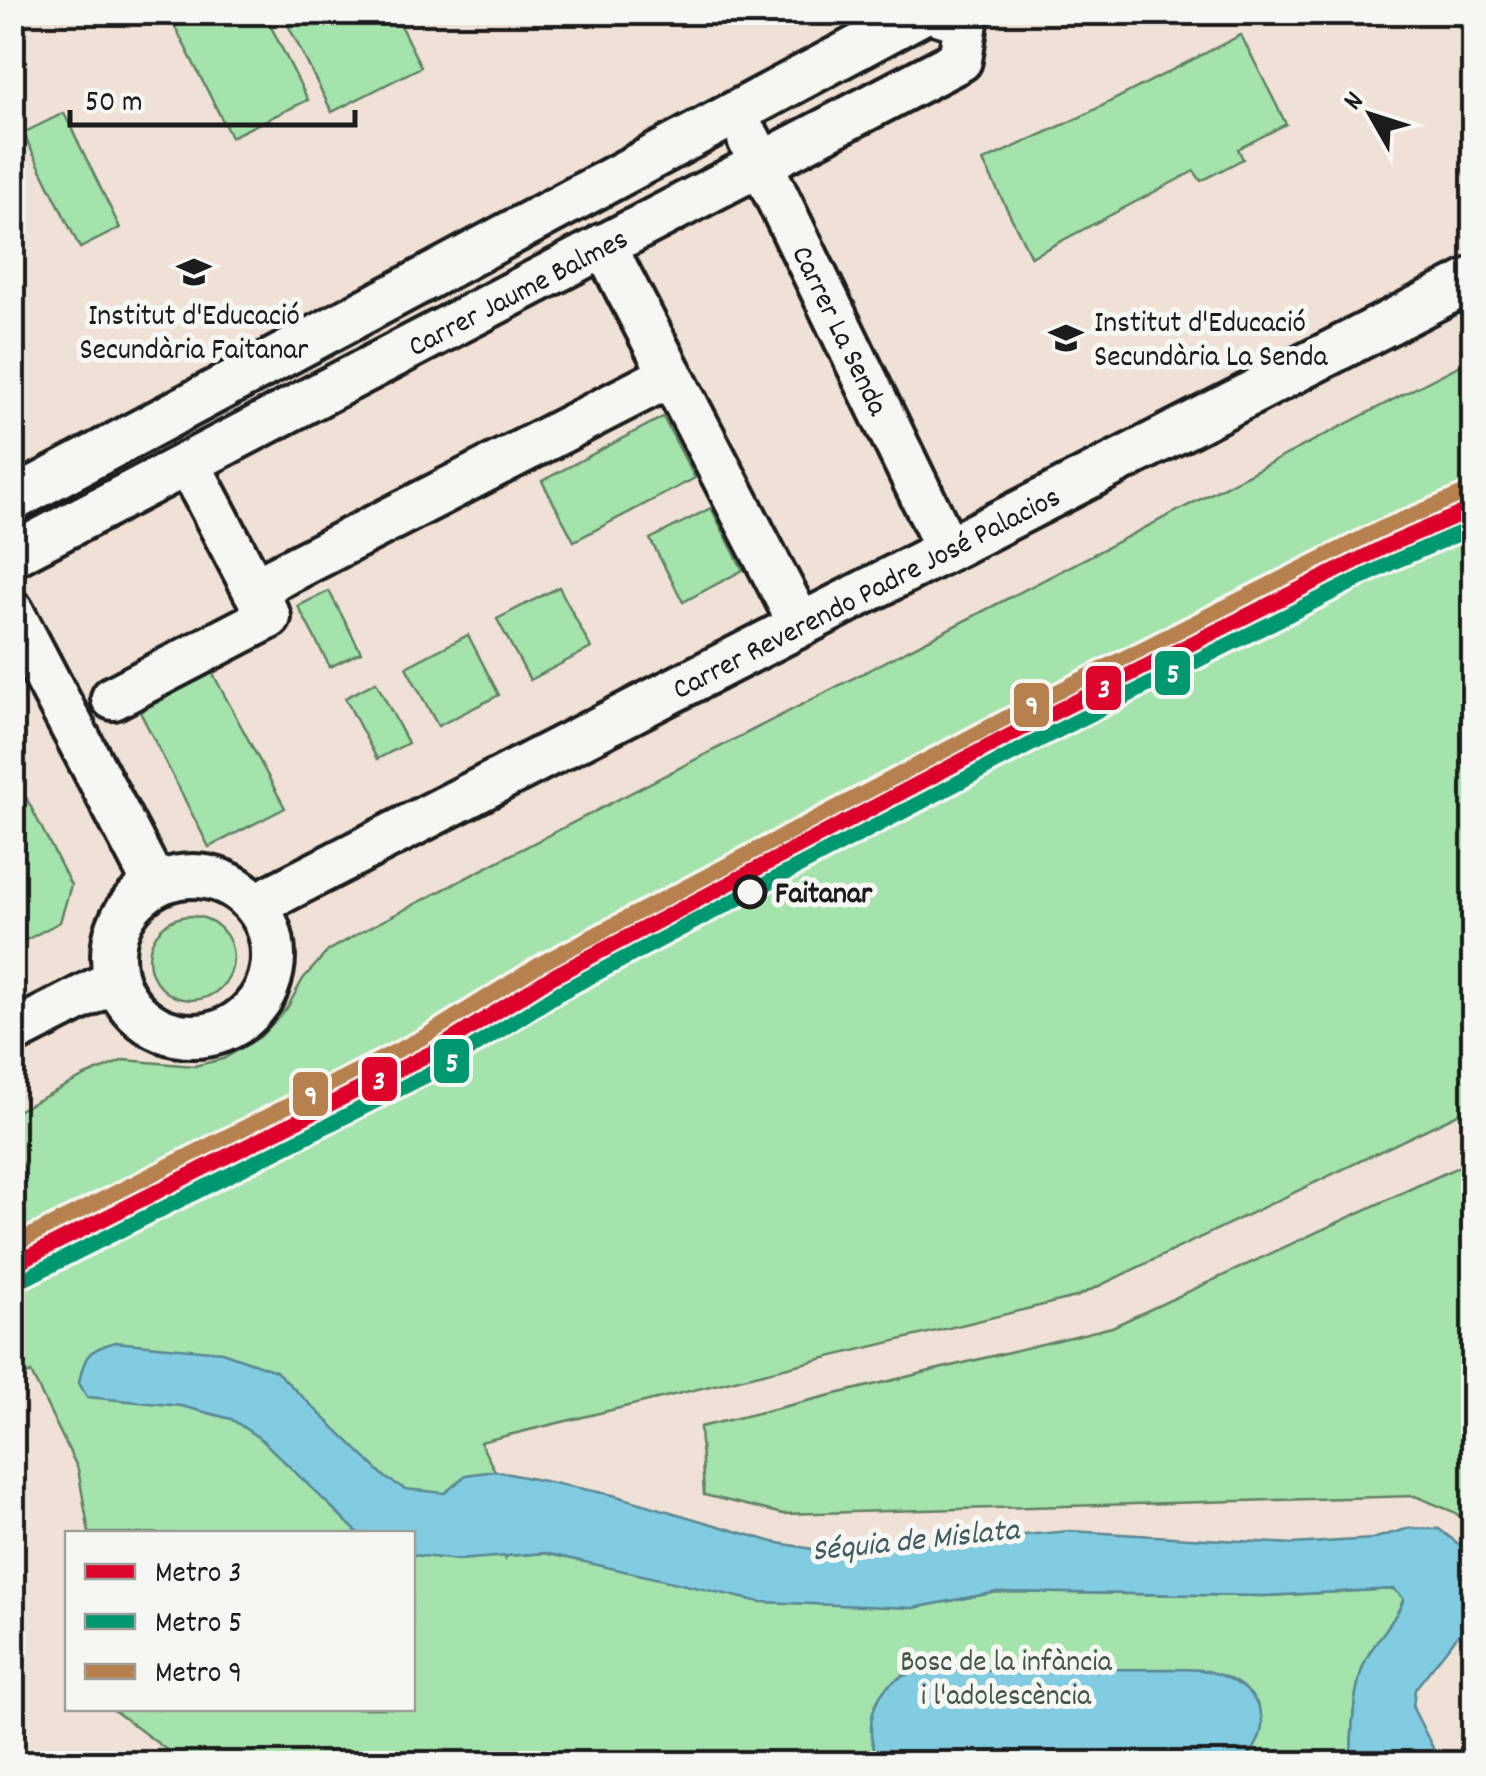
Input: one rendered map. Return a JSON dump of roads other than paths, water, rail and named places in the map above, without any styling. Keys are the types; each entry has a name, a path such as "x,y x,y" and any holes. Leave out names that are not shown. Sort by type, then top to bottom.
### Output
{"street":[{"name":"Carrer Jaume Balmes","path":"12,500 924,12"},
{"name":"Carrer Jaume Balmes","path":"12,555 960,60 966,22 934,12"},
{"name":"Carrer La Senda","path":"735,113 947,548"},
{"path":"604,245 800,624"},
{"name":"Carrer Reverendo Padre José Palacios","path":"257,906 1474,280"},
{"path":"254,589 671,375"},
{"path":"113,698 268,617 188,463"},
{"path":"12,612 154,885"},
{"path":"198,875 221,880 257,906 270,932 274,959 268,986 252,1010 230,1028 204,1036 176,1034 150,1024 129,1005 116,980 112,958 123,916 136,898 154,885 198,875"},
{"path":"12,1033 116,980"}],"water":[{"path":"115,1342 222,1352 276,1371 386,1478 405,1489 445,1493 466,1475 495,1471 613,1495 773,1542 829,1552 1070,1531 1293,1544 1372,1539 1410,1528 1439,1529 1460,1545 1470,1569 1473,1597 1462,1630 1415,1689 1413,1708 1433,1748 1434,1763 1354,1764 1351,1760 1354,1704 1364,1663 1404,1599 1394,1589 1264,1596 997,1592 913,1608 760,1602 545,1553 458,1560 415,1555 415,1531 356,1531 262,1440 231,1419 181,1406 87,1397 79,1383 83,1366 99,1348"},
{"path":"934,1670 1197,1670 1242,1686 1259,1708 1260,1735 1242,1763 879,1763 871,1735 876,1704 892,1682 909,1674"}],"metro line":[{"name":"9","path":"12,1245 422,1038 542,963 1027,707 1378,530 1467,492"},
{"name":"3","path":"12,1265 431,1053 550,978 1035,722 1386,546 1474,508"},
{"name":"5","path":"20,1281 439,1069 559,993 1043,738 1393,562 1474,527"}],"place":[{"name":"Institut d'Educació Secundària Faitanar","path":"194,272"},
{"name":"Institut d'Educació Secundària La Senda","path":"1066,338"},
{"name":"Faitanar","path":"750,892"}],"water label":[{"name":"Séquia de Mislata","path":"915,1538"}],"park label":[{"name":"Bosc de la infància i l'adolescència","path":"1006,1677"}]}
